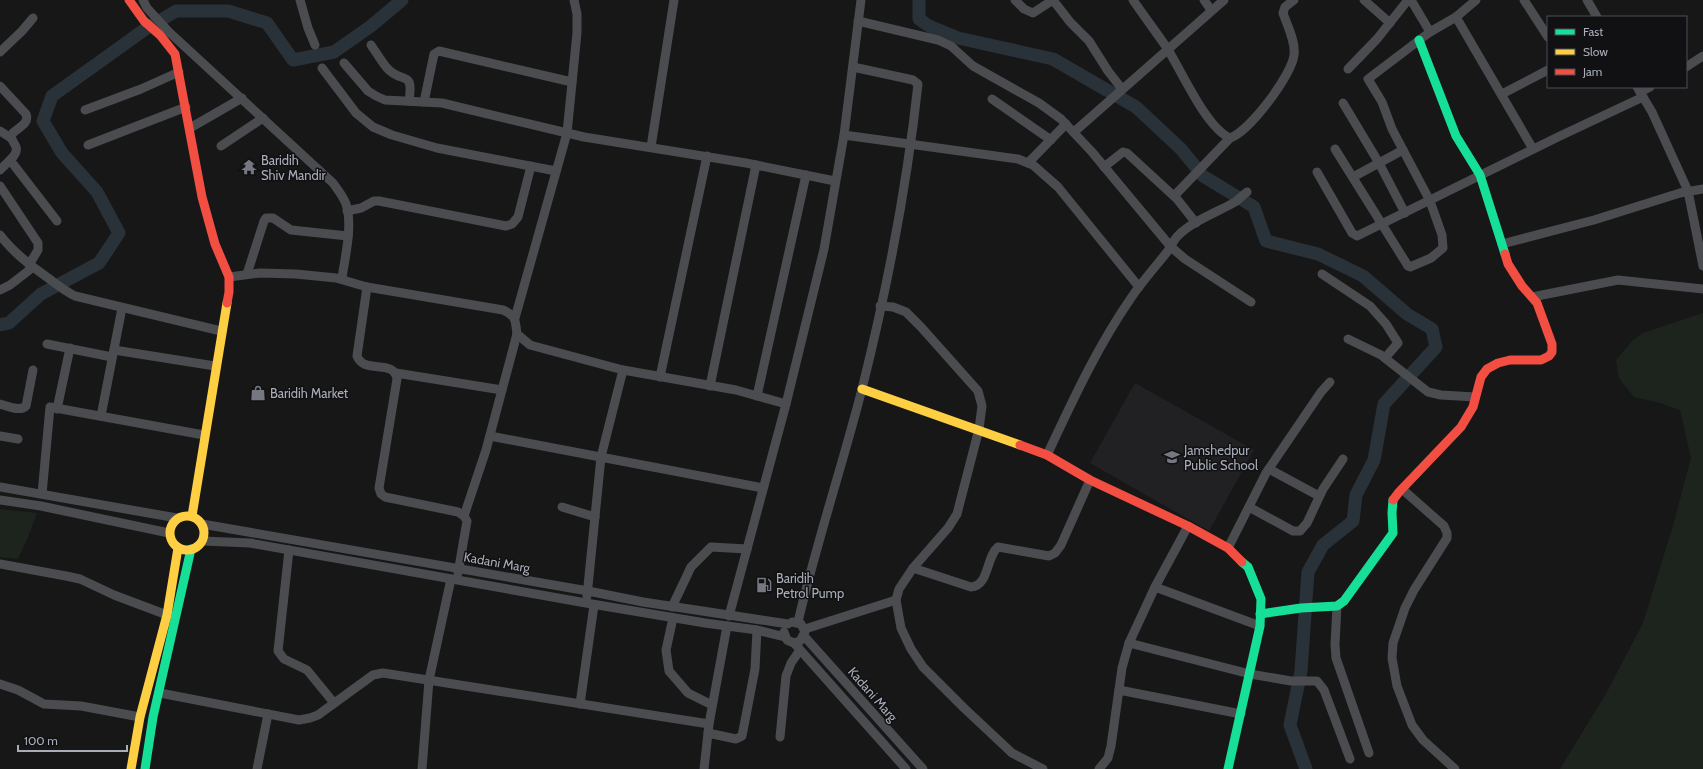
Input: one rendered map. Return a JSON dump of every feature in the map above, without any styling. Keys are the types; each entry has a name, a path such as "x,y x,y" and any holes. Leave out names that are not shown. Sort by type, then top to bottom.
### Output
{"street":[{"path":"129,0 144,21 164,33 242,98 333,183 341,195 347,211 348,236 342,278"},
{"path":"300,0 308,28 315,45"},
{"path":"574,0 577,14 577,33 566,133 515,318 518,334 523,341 530,345 623,370 710,386 786,404"},
{"path":"651,147 674,0"},
{"path":"729,616 786,404 824,249 844,135 861,0"},
{"path":"1015,0 1024,9 1033,14 1053,0 1070,22 1089,41 1120,90"},
{"path":"1133,0 1167,49 1200,105 1219,131 1230,138"},
{"path":"1204,0 1211,10"},
{"path":"1074,132 1224,0"},
{"path":"1174,196 1202,165 1230,138 1250,122 1270,101 1292,63 1294,47 1282,13 1285,7 1294,0"},
{"path":"1364,0 1390,23"},
{"path":"1348,69 1378,39 1408,0"},
{"path":"1411,0 1430,32"},
{"path":"1335,149 1408,266 1410,267 1431,258 1443,248 1442,235 1430,201 1392,129 1382,102 1368,78 1430,32 1456,17 1476,0"},
{"path":"1524,0 1547,35"},
{"path":"1587,0 1596,16"},
{"path":"145,4 164,33 175,54 202,197 215,244 229,277 229,292 221,331 192,516"},
{"path":"1456,17 1533,149"},
{"path":"1,48 33,18"},
{"path":"858,21 938,40 951,46 973,66 1039,103 1074,132 1171,247 1185,259 1251,302"},
{"path":"1260,614 1301,608 1337,606 1344,602 1393,533 1393,501 1402,489 1466,421 1481,376 1491,366 1504,361 1515,359 1538,361 1546,358 1552,352 1552,344 1537,303 1522,286 1508,264 1480,175 1456,136 1419,40"},
{"path":"371,45 388,69 409,81 412,87 410,101"},
{"path":"424,102 434,54 439,51 572,82"},
{"path":"1687,66 1703,56"},
{"path":"344,63 368,91 385,100 442,103 584,137 707,156 835,181"},
{"path":"805,632 798,622 811,568 862,389 890,264 911,144 918,84 916,81 853,67"},
{"path":"322,68 356,113 373,127 392,135 437,148 556,171"},
{"path":"1502,94 1547,71"},
{"path":"85,110 141,89 178,72"},
{"path":"0,86 28,118 27,122 11,135 11,138"},
{"path":"1317,172 1354,236 1357,236 1533,149 1640,92 1652,112 1688,191 1703,266"},
{"path":"190,128 242,98"},
{"path":"992,99 1051,140"},
{"path":"1343,103 1405,213"},
{"path":"88,145 186,107"},
{"path":"221,146 263,118"},
{"path":"1028,163 1066,124"},
{"path":"0,131 11,138 16,149 16,153 0,170"},
{"path":"844,135 1018,159 1028,163 1044,173 1058,187 1139,287"},
{"path":"1353,177 1403,150"},
{"path":"1104,166 1120,153 1125,152 1174,196 1196,224"},
{"path":"660,377 707,156"},
{"path":"10,160 57,221"},
{"path":"710,386 756,165"},
{"path":"347,211 361,208 374,201 380,201 506,226 512,224 518,216 530,166"},
{"path":"757,396 806,175"},
{"path":"0,186 38,243 38,250 31,266 10,285 0,290"},
{"path":"1502,244 1594,220 1688,191 1703,189"},
{"path":"1047,455 1069,406 1106,340 1139,287 1171,247 1172,242 1196,224 1236,201 1247,192"},
{"path":"247,274 264,220 266,218 273,218 285,228 291,230 348,236"},
{"path":"0,235 4,246 62,289 75,296 221,331"},
{"path":"229,277 260,272 342,278 367,287 503,310 515,318"},
{"path":"1322,274 1370,306 1392,333 1398,343 1385,358"},
{"path":"1532,297 1618,280 1703,289"},
{"path":"367,287 357,356 359,361 363,364 393,369 396,373 502,390"},
{"path":"880,306 893,307 906,312 978,391 982,406 979,429 957,514 948,528 913,568 899,589 896,600 902,628 911,649 923,667 1003,745 1024,760 1043,769"},
{"path":"101,416 122,308"},
{"path":"464,516 490,436 518,334"},
{"path":"1348,339 1385,358 1398,370 1428,392 1435,394 1475,397"},
{"path":"48,344 216,366"},
{"path":"57,409 70,348"},
{"path":"0,404 19,409 23,409 26,406 32,370"},
{"path":"580,704 590,604 588,591 601,457 623,370"},
{"path":"396,373 396,387 379,481 381,494 385,497 458,512 464,516 467,521 459,568 454,580 429,680 422,769"},
{"path":"1228,548 1269,469 1321,392 1330,382"},
{"path":"862,389 979,429 1047,455 1090,480 1188,526 1228,548 1248,567 1261,599 1260,626 1228,769"},
{"path":"42,494 50,408 204,435"},
{"path":"0,436 18,439"},
{"path":"490,436 763,488"},
{"path":"1249,507 1284,527 1297,532 1300,531 1307,523 1319,496 1343,459"},
{"path":"1269,469 1319,496"},
{"path":"913,568 971,587 977,587 982,582 992,556 998,547 1049,556 1055,553 1061,545 1090,480"},
{"path":"0,487 177,518 182,516 192,516 202,524 204,535 203,541 199,545 191,549 183,550 173,544 169,533 170,527 177,518"},
{"path":"1402,489 1444,526 1447,533 1447,538 1414,590 1405,608 1393,643 1394,673 1406,713 1414,728 1423,740 1455,769"},
{"path":"0,500 41,506 169,533"},
{"path":"562,507 595,517"},
{"name":"Kadani Marg","path":"202,524 459,568 672,607 788,624"},
{"path":"1099,769 1108,758 1111,746 1119,690 1129,643 1155,587 1188,526"},
{"name":"Kadani Marg","path":"203,541 250,543 590,604 757,630 785,637"},
{"path":"672,607 690,567 711,547 747,549"},
{"path":"131,769 140,717 167,615 178,548"},
{"path":"145,769 153,716 160,693 191,549"},
{"path":"289,550 278,651 284,659 307,670 334,703"},
{"path":"0,564 73,578 167,615"},
{"path":"1155,587 1260,626"},
{"path":"780,737 786,676 797,646 805,632 896,600"},
{"path":"1337,606 1335,644 1336,658 1369,753"},
{"path":"673,618 666,650 669,671 688,693 712,705"},
{"path":"797,646 785,637 784,630 788,624 798,622"},
{"path":"704,769 708,729 727,626"},
{"path":"160,693 300,720 318,715 373,675 383,673 580,704 708,729 736,739 742,736 755,669 757,630"},
{"name":"Kadani Marg","path":"805,632 923,769"},
{"path":"1129,643 1250,674 1291,681 1317,681 1324,690 1350,759"},
{"name":"Kadani Marg","path":"797,646 906,769"},
{"path":"0,684 10,686 44,704 81,706 140,717"},
{"path":"1119,690 1241,714"},
{"path":"257,769 268,714"}],"shaded area":[{"path":"1703,313 1703,769 1560,769 1607,692 1643,623 1672,529 1691,458 1680,410 1660,403 1634,397 1619,378 1616,360 1633,340 1643,333"},
{"name":"Jamshedpur Public School","path":"1135,383 1254,450 1209,531 1090,463"},
{"path":"0,509 37,513 18,559 0,557"}],"waterway":[{"path":"0,325 9,323 41,294 99,263 119,233 97,192 62,153 43,121 52,96 144,30 176,11 228,11 267,23 293,60 334,52 371,26 402,0"},
{"path":"919,0 919,19 929,26 958,38 1053,59 1136,107 1181,149 1203,176 1254,207 1266,241 1318,254 1363,276 1407,314 1432,329 1436,347 1384,404 1374,460 1356,495 1353,521 1323,545 1308,572 1301,671 1290,725 1306,769"}],"traffic: fast":[{"path":"1419,40 1456,136 1480,175 1505,254"},
{"path":"1260,614 1301,608 1337,606 1344,601 1393,533 1393,500"},
{"path":"145,769 153,717 191,549"},
{"path":"1228,769 1260,626 1261,599 1248,567 1242,562"}],"traffic: slow":[{"path":"192,516 227,303"},
{"path":"862,389 1020,445"},
{"path":"184,516 190,516 194,517 201,523 204,533 203,540 197,547 190,550 184,550 180,549 173,543 170,536 170,530 171,526 177,519 184,516"},
{"path":"131,769 140,717 167,615 178,548"}],"traffic: jam":[{"path":"129,0 144,21 160,35 175,54 202,197 215,244 229,277 227,303"},
{"path":"1393,500 1461,427 1473,407 1481,377 1487,369 1498,363 1510,360 1541,360 1549,356 1552,352 1552,344 1537,303 1522,286 1508,264 1505,254"},
{"path":"1020,445 1047,455 1090,480 1188,526 1228,548 1242,562"}],"place":[{"name":"Baridih Shiv Mandir","path":"249,167"},
{"name":"Baridih Market","path":"258,393"},
{"name":"Jamshedpur Public School","path":"1172,457"},
{"name":"Baridih Petrol Pump","path":"764,585"}]}
